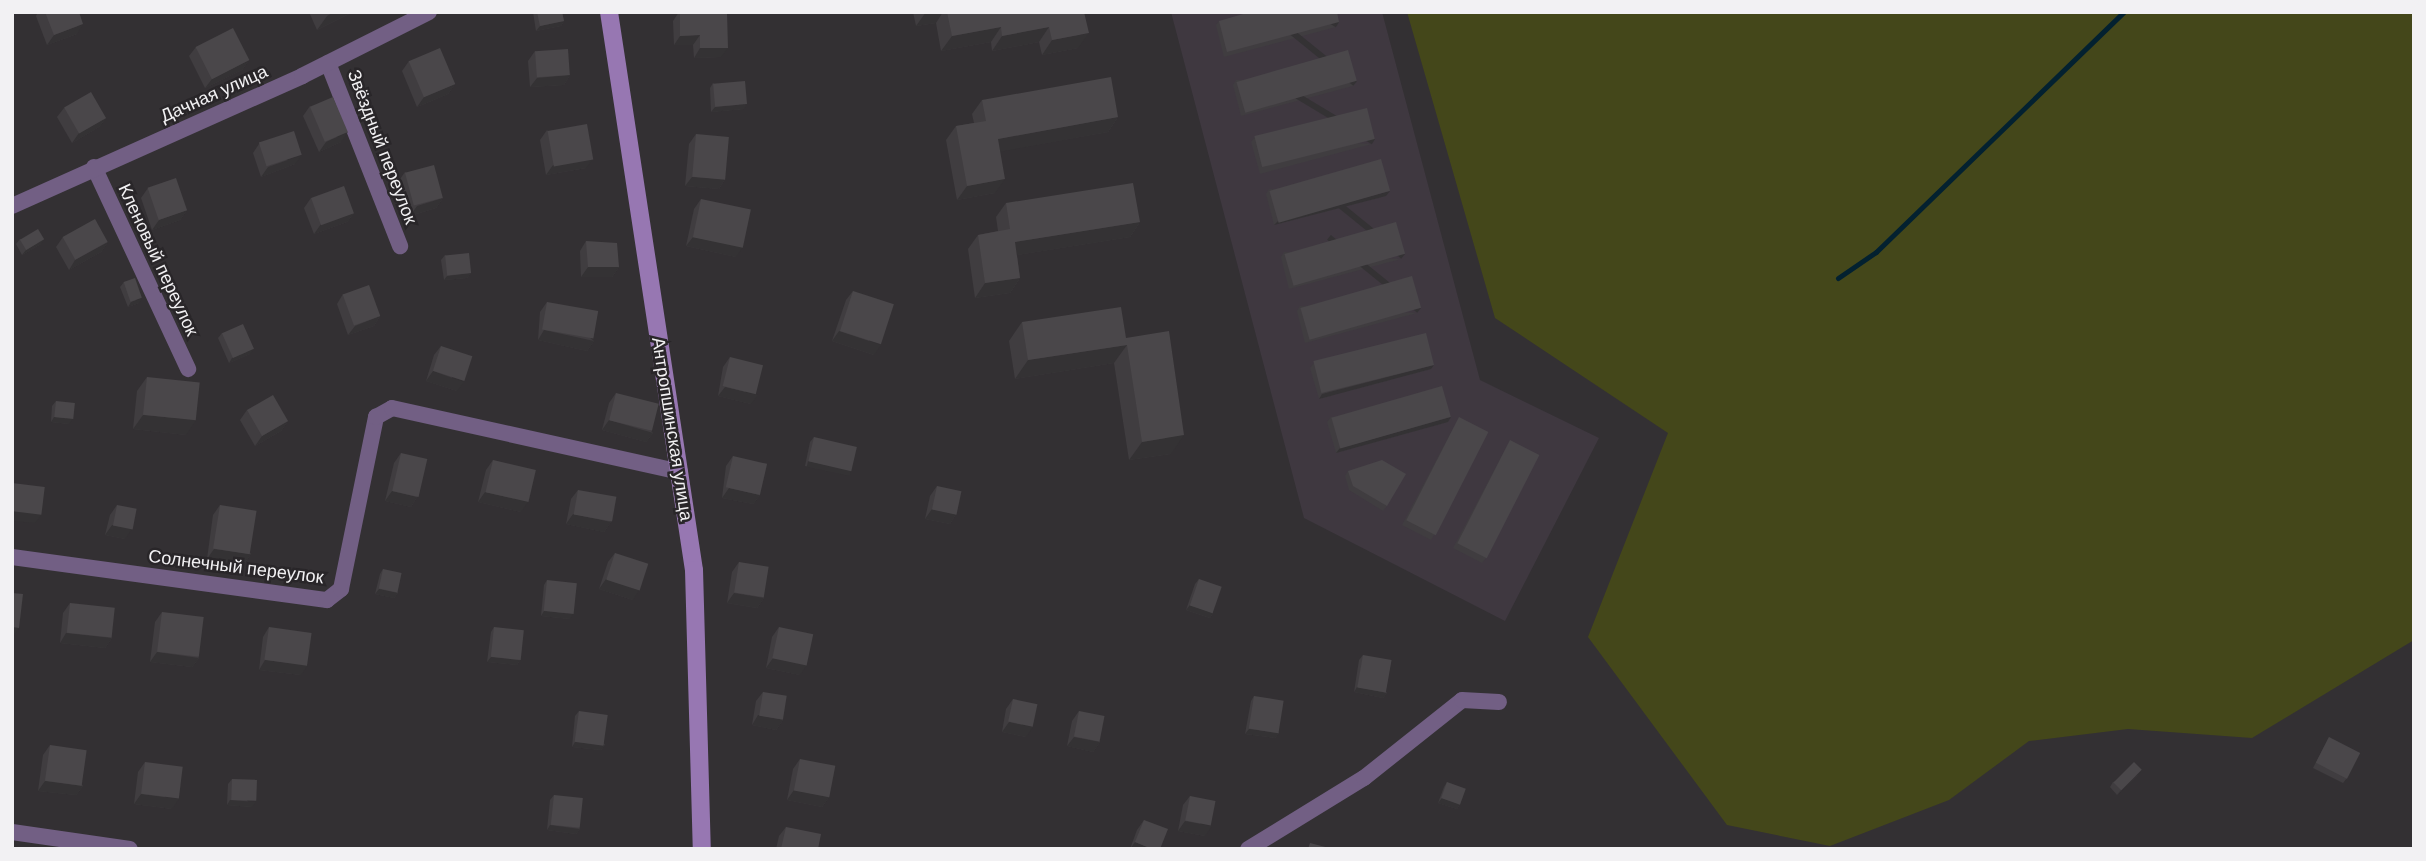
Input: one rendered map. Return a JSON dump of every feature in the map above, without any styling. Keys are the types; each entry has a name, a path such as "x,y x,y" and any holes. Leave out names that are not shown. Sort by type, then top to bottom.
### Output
{"street":[{"name":"Дачная улица","path":"12,206 328,63 429,12"},
{"name":"Антропшинская улица","path":"609,12 694,570 702,849"},
{"name":"Звёздный переулок","path":"328,63 400,246"},
{"name":"Кленовый переулок","path":"94,167 188,369"},
{"name":"Солнечный переулок","path":"12,557 327,600 341,589 376,416 392,408 680,472"},
{"path":"1248,849 1364,778 1462,700 1499,702"},
{"path":"12,832 130,849"}],"shaded area":[{"path":"1171,12 1382,12 1480,380 1599,438 1505,621 1304,518"}],"green space":[{"path":"1407,12 2414,12 2414,640 2252,738 2128,729 2029,741 1949,800 1830,846 1727,825 1588,637 1668,433 1495,318"}],"building":[{"path":"45,12 79,12 83,24 54,35"},
{"path":"537,12 562,12 564,21 540,26"},
{"path":"680,12 727,12 728,48 700,48 700,35 680,36"},
{"path":"947,12 1084,12 1089,33 1052,40 1049,27 1002,36 1001,27 952,36"},
{"path":"1250,12 1337,12 1339,22 1227,52 1219,21"},
{"path":"233,28 249,60 212,79 196,47"},
{"path":"440,48 455,84 424,97 409,61"},
{"path":"568,49 570,75 537,77 535,51"},
{"path":"1348,50 1357,81 1245,113 1236,82"},
{"path":"1111,77 1118,117 998,139 1005,179 967,186 956,126 986,121 982,100"},
{"path":"745,81 747,104 715,107 713,84"},
{"path":"91,92 106,118 79,133 64,108"},
{"path":"333,97 348,132 325,142 310,107"},
{"path":"1367,108 1375,139 1262,167 1254,136"},
{"path":"587,124 593,159 554,166 548,131"},
{"path":"294,131 302,155 267,166 259,142"},
{"path":"696,134 729,137 725,180 692,177"},
{"path":"1381,159 1390,191 1279,223 1269,191"},
{"path":"434,165 443,198 414,206 405,173"},
{"path":"176,178 187,210 159,220 148,188"},
{"path":"1133,183 1140,222 1015,242 1020,278 985,283 978,235 1010,229 1006,203"},
{"path":"344,186 354,213 321,225 311,198"},
{"path":"701,199 751,210 743,248 693,237"},
{"path":"95,219 108,242 75,260 63,237"},
{"path":"1396,222 1405,254 1294,286 1284,254"},
{"path":"38,229 44,239 26,250 20,240"},
{"path":"586,241 617,243 619,267 588,267"},
{"path":"469,253 471,273 447,275 445,256"},
{"path":"1412,276 1421,308 1310,340 1300,308"},
{"path":"135,278 142,298 130,302 124,282"},
{"path":"369,285 380,316 354,326 343,295"},
{"path":"853,291 894,304 881,344 840,331"},
{"path":"547,302 598,311 593,339 542,330"},
{"path":"1121,307 1126,338 1169,331 1184,435 1142,442 1127,345 1028,360 1022,322"},
{"path":"243,324 254,349 233,358 222,333"},
{"path":"1426,333 1434,365 1321,393 1313,361"},
{"path":"441,346 472,356 464,381 433,371"},
{"path":"730,357 763,365 756,394 723,386"},
{"path":"147,377 200,383 196,420 143,415"},
{"path":"1442,386 1451,417 1340,448 1331,418"},
{"path":"616,393 659,404 652,431 609,420"},
{"path":"273,395 288,421 262,436 247,410"},
{"path":"56,401 75,403 73,419 54,417"},
{"path":"1459,417 1488,432 1436,535 1406,520"},
{"path":"814,437 857,447 851,471 808,461"},
{"path":"1510,440 1539,455 1487,558 1457,543"},
{"path":"401,453 427,459 419,497 392,491"},
{"path":"733,456 767,464 760,495 726,487"},
{"path":"493,460 536,470 528,502 486,492"},
{"path":"1382,460 1406,474 1387,506 1353,486 1348,471"},
{"path":"12,483 45,487 41,515 12,511"},
{"path":"937,486 961,491 956,515 932,509"},
{"path":"578,490 616,497 612,521 574,515"},
{"path":"117,505 137,509 133,529 113,526"},
{"path":"220,505 257,511 250,554 213,548"},
{"path":"615,553 648,564 640,590 606,580"},
{"path":"739,562 769,567 764,597 734,593"},
{"path":"383,569 402,573 397,593 379,589"},
{"path":"1199,579 1222,587 1213,613 1190,605"},
{"path":"547,580 577,583 574,614 544,611"},
{"path":"12,593 23,594 19,628 12,627"},
{"path":"70,603 115,608 112,638 67,633"},
{"path":"162,612 204,617 199,657 157,652"},
{"path":"269,627 312,633 307,666 264,660"},
{"path":"494,627 524,630 521,660 491,657"},
{"path":"779,627 813,634 807,666 772,658"},
{"path":"1363,655 1392,660 1386,693 1357,687"},
{"path":"763,692 787,696 783,719 759,716"},
{"path":"1254,696 1284,701 1278,733 1249,729"},
{"path":"1013,699 1037,704 1033,727 1008,721"},
{"path":"579,711 608,715 603,746 575,742"},
{"path":"1079,711 1105,716 1100,741 1074,737"},
{"path":"2329,737 2360,753 2347,779 2316,763"},
{"path":"50,745 87,750 82,786 45,781"},
{"path":"800,759 835,766 829,797 794,790"},
{"path":"145,762 183,767 179,798 141,794"},
{"path":"2134,762 2142,770 2121,790 2113,783"},
{"path":"232,779 257,780 256,801 231,800"},
{"path":"1447,782 1466,789 1460,805 1441,798"},
{"path":"554,795 583,798 580,828 551,825"},
{"path":"1190,796 1216,801 1211,826 1185,821"},
{"path":"1144,820 1168,829 1160,849 1152,849 1135,842"},
{"path":"786,827 821,834 818,849 781,849"},
{"path":"1310,843 1333,849 1308,849"}],"waterway":[{"path":"1838,278 1876,252 2124,12"}]}
